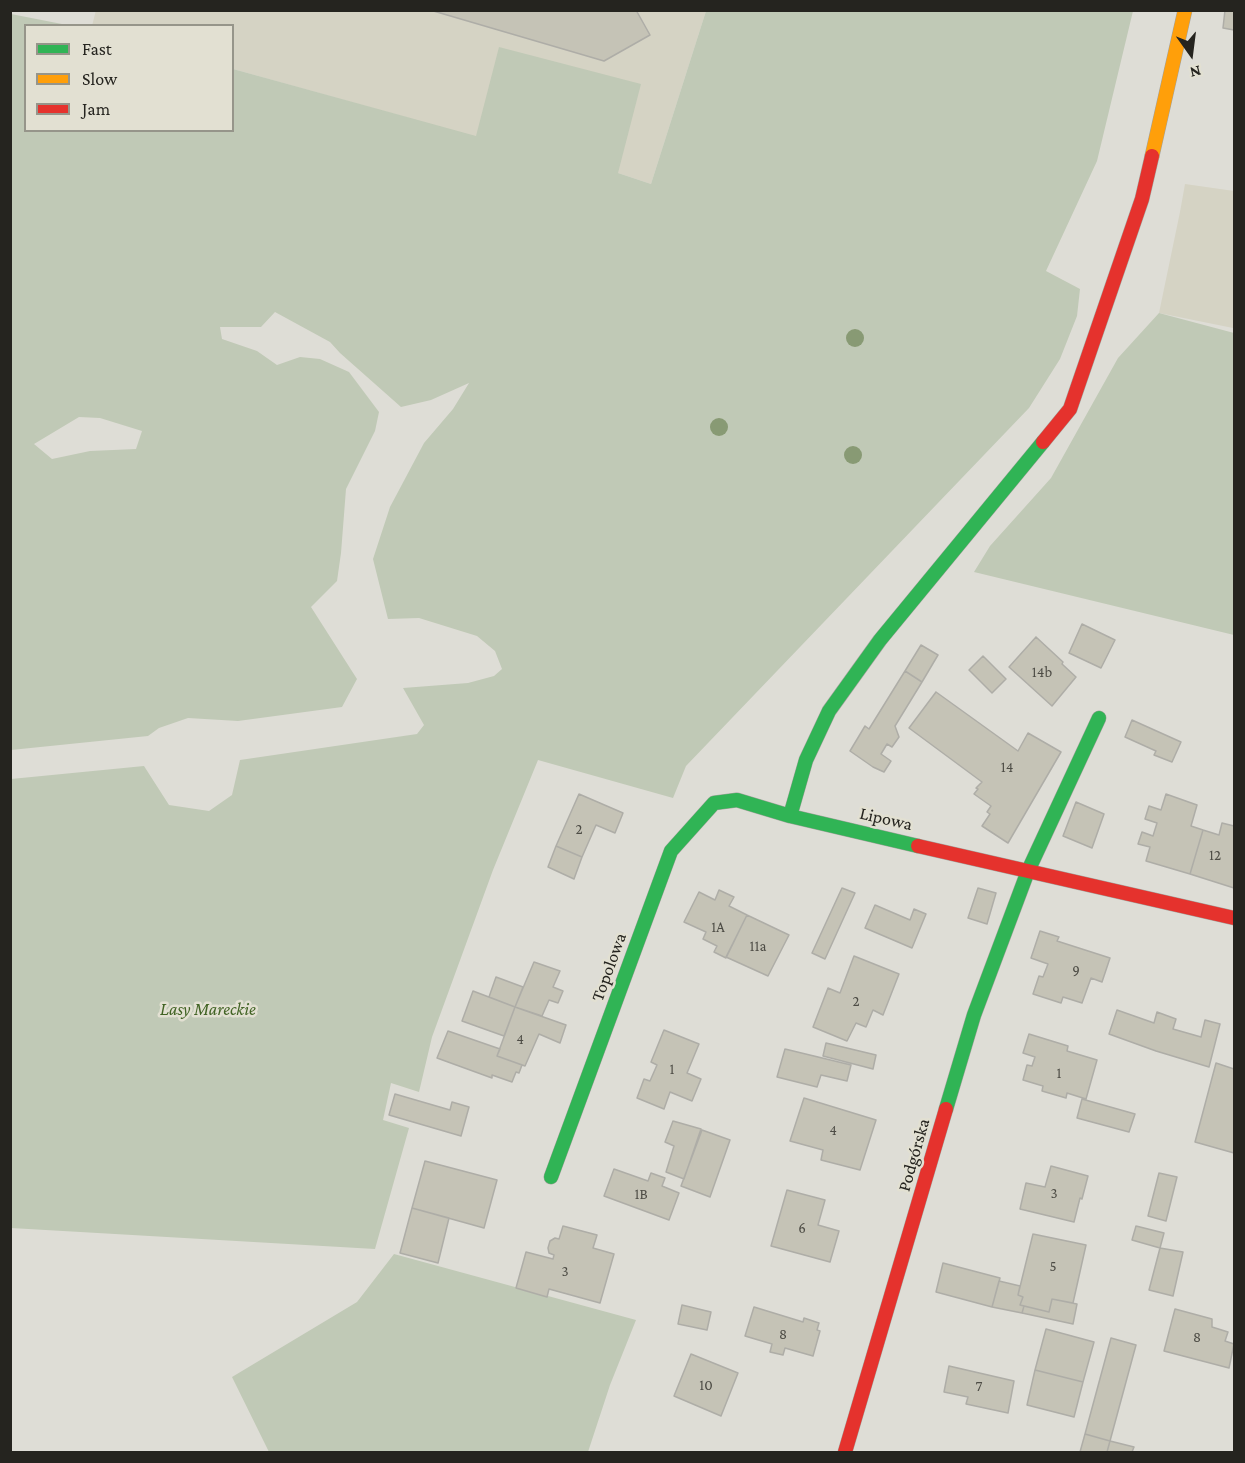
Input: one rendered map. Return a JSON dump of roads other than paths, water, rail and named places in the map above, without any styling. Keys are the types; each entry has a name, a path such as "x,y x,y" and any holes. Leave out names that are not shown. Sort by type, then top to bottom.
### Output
{"street":[{"path":"790,816 806,760 829,711 880,640 1070,409 1142,199 1185,10"},
{"path":"1028,870 1099,718"},
{"name":"Lipowa","path":"737,800 790,816 1234,918"},
{"name":"Topolowa","path":"550,1177 671,851 714,803 737,800"},
{"name":"Podgórska","path":"845,1452 974,1015 1028,870"}],"park label":[{"name":"Lasy Mareckie","path":"208,1009"}]}
